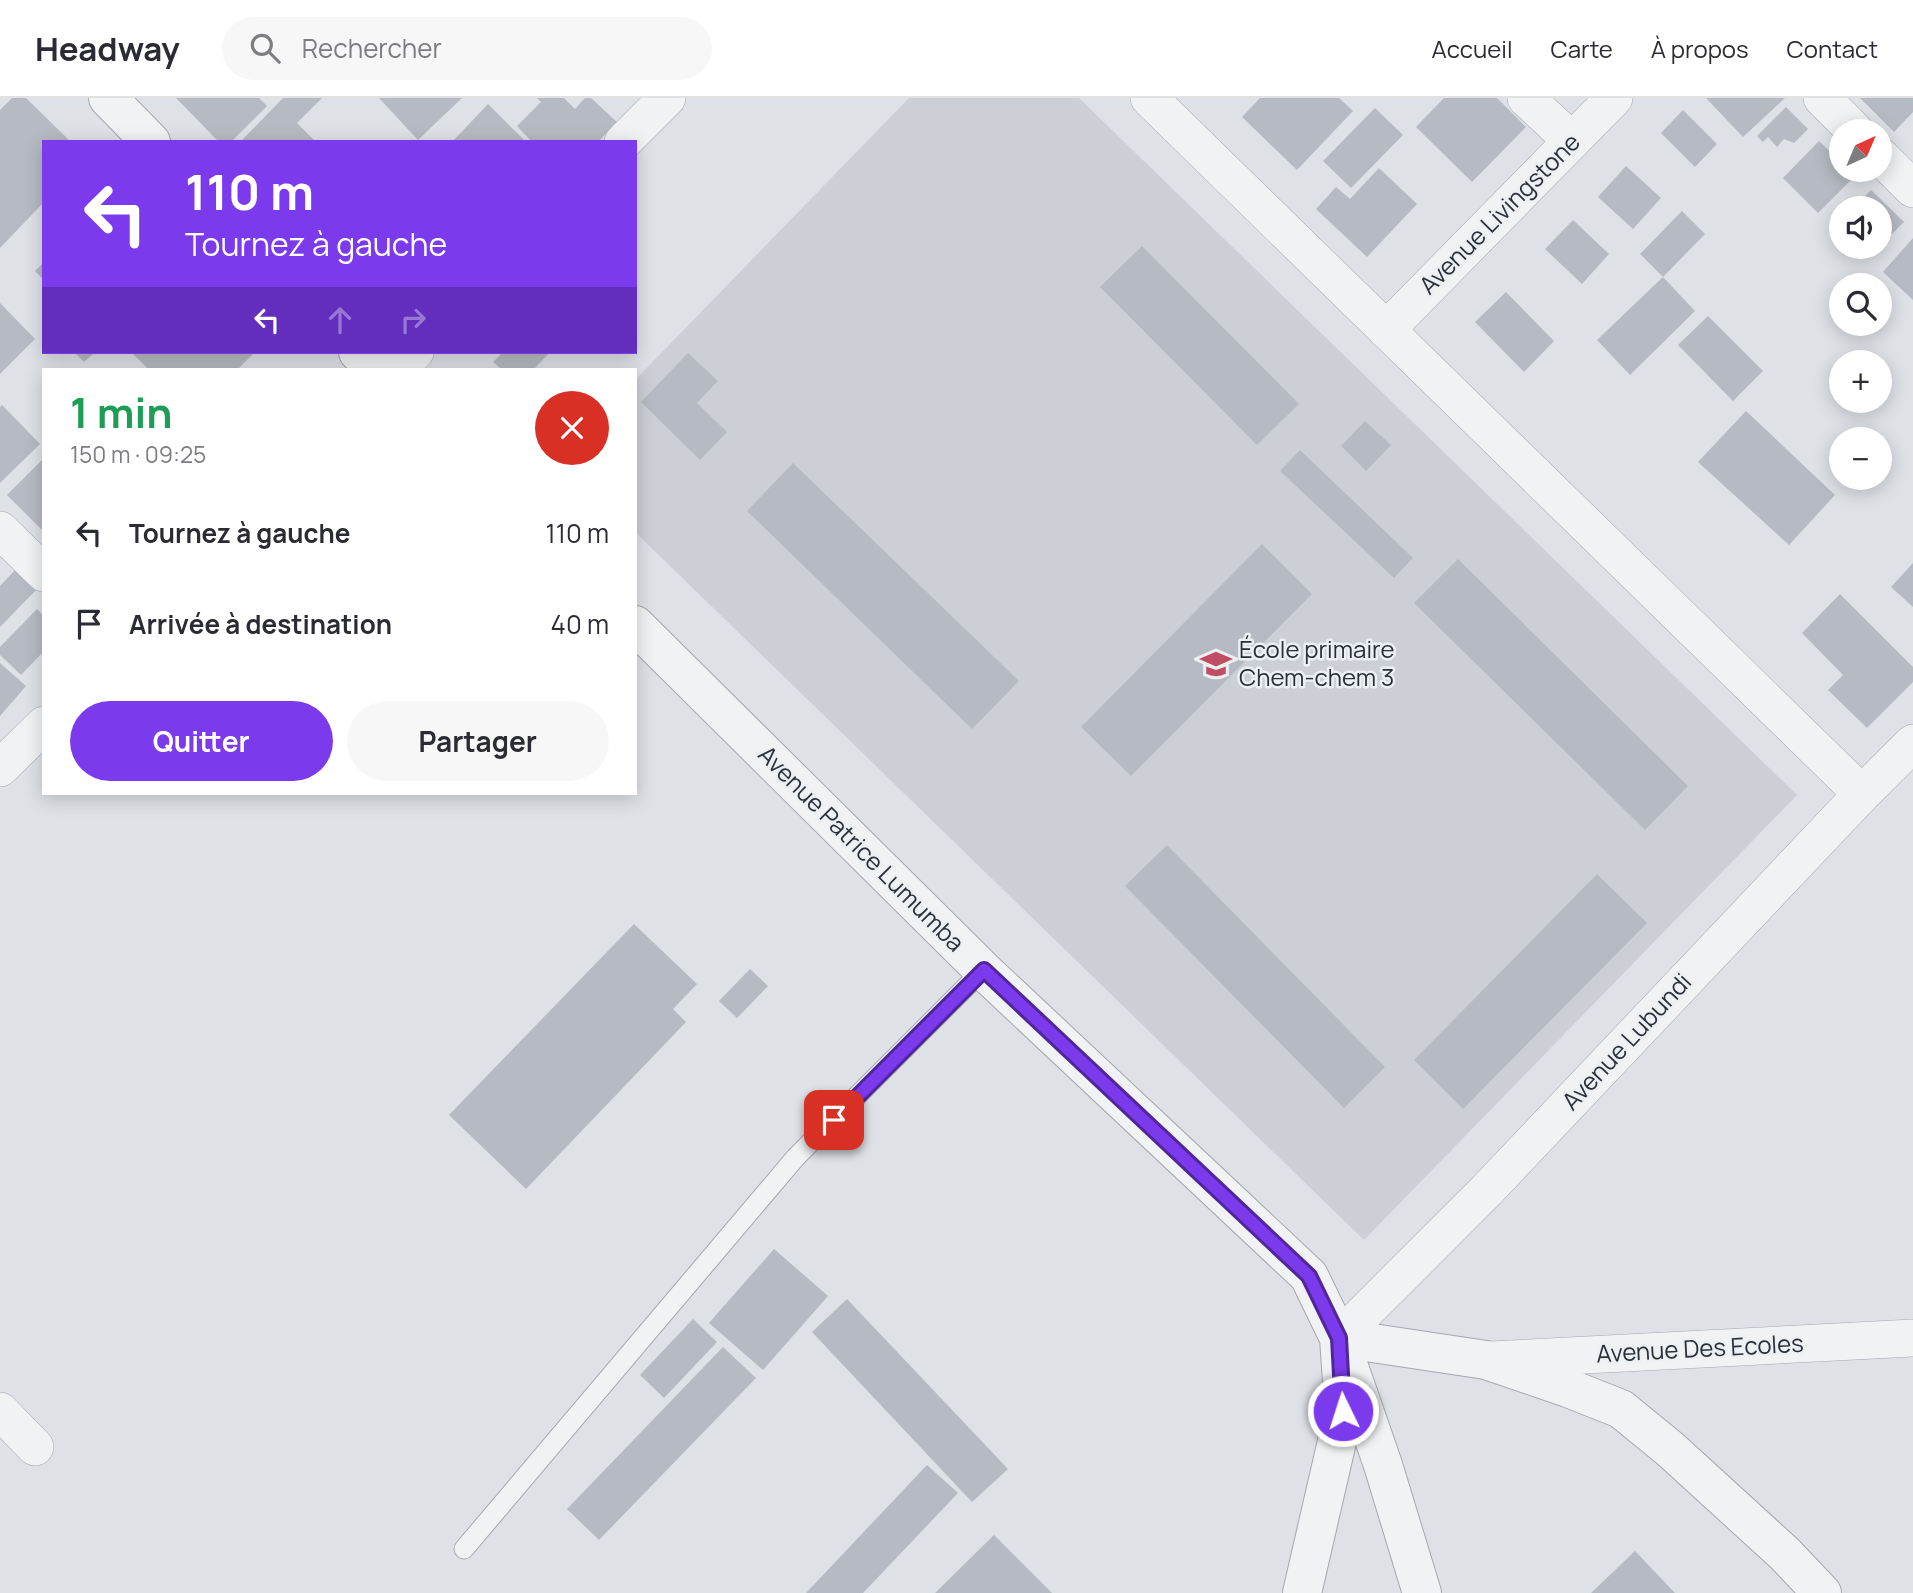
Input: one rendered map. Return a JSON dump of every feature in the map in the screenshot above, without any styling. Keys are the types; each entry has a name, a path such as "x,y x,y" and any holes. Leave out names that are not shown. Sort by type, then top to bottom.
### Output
{"street":[{"path":"108,98 149,140"},
{"path":"1149,98 1862,794"},
{"path":"1526,98 1572,141"},
{"name":"Avenue Livingstone","path":"1386,330 1614,98"},
{"path":"1822,98 1843,119"},
{"path":"1892,168 1913,190"},
{"path":"360,354 375,368"},
{"path":"398,368 413,354"},
{"path":"0,530 42,571"},
{"name":"Avenue Patrice Lumumba","path":"637,627 984,970 1309,1276 1339,1338 1343,1411 1302,1593"},
{"path":"0,768 42,726"},
{"name":"Avenue Lubundi","path":"1339,1338 1487,1190 1913,743"},
{"path":"1422,1593 1383,1465 1339,1338 1486,1360 1621,1409 1670,1449 1785,1553 1822,1593"},
{"name":"Avenue Des Ecoles","path":"1486,1360 1913,1338"},
{"path":"0,1412 35,1447"}],"lane":[{"path":"464,1549 796,1157 984,970"}],"shaded area":[{"name":"École primaire Chem-chem 3","path":"909,98 1079,98 1797,795 1364,1240 637,534 637,378"}],"building":[{"path":"12,98 26,98 69,140 42,140 42,204 0,248 0,110"},
{"path":"176,98 259,98 267,106 233,140 217,140"},
{"path":"283,98 322,98 297,123 314,140 242,140"},
{"path":"379,98 462,98 418,140"},
{"path":"537,98 564,98 575,109 585,98 591,98 617,122 600,140 530,140 517,126 541,102"},
{"path":"1260,98 1339,98 1353,111 1297,170 1242,117"},
{"path":"1444,98 1497,98 1526,127 1472,182 1416,127"},
{"path":"1706,98 1785,98 1743,137"},
{"path":"1860,98 1913,98 1913,112 1894,132 1892,119 1881,119"},
{"path":"488,104 524,140 454,140"},
{"path":"1786,107 1808,129 1794,143 1784,139 1777,147 1768,137 1763,142 1757,136"},
{"path":"1375,108 1403,135 1351,188 1323,161"},
{"path":"1683,110 1717,144 1695,167 1661,133"},
{"path":"1819,141 1829,151 1829,182 1849,182 1835,196 1829,196 1829,202 1818,213 1783,178"},
{"path":"1626,166 1661,198 1633,229 1598,197"},
{"path":"1379,168 1417,204 1367,257 1316,209 1336,187 1350,199"},
{"path":"1871,190 1877,196 1865,196"},
{"path":"1892,210 1904,222 1892,234"},
{"path":"1682,211 1705,234 1663,277 1640,254"},
{"path":"1573,220 1609,254 1582,284 1545,249"},
{"path":"1913,238 1913,300 1892,280 1892,273 1883,272"},
{"path":"1142,246 1299,404 1257,445 1100,287"},
{"path":"42,264 42,278 35,271"},
{"path":"1663,277 1695,311 1630,375 1597,340"},
{"path":"1506,292 1554,341 1524,372 1475,322"},
{"path":"0,303 35,339 0,374"},
{"path":"1708,316 1763,371 1733,401 1678,345"},
{"path":"688,353 718,381 697,403 727,432 700,460 641,402"},
{"path":"76,354 93,354 84,362"},
{"path":"133,354 253,354 239,368 147,368"},
{"path":"501,354 548,354 535,368 500,368 493,362"},
{"path":"2,405 40,444 0,483 0,407"},
{"path":"1746,411 1835,495 1789,545 1698,462"},
{"path":"1365,421 1391,445 1366,471 1341,446"},
{"path":"1300,450 1413,558 1394,578 1280,471"},
{"path":"42,460 42,530 7,495"},
{"path":"793,463 1019,681 972,729 747,511"},
{"path":"1262,544 1312,594 1131,776 1081,727"},
{"path":"1458,559 1688,786 1645,830 1414,603"},
{"path":"1913,563 1913,607 1891,587"},
{"path":"15,570 36,590 0,627 0,586"},
{"path":"1840,594 1913,667 1913,682 1867,728 1828,690 1843,675 1802,633"},
{"path":"37,609 42,614 42,653 21,675 0,655 0,647"},
{"path":"0,663 26,686 0,716"},
{"path":"1167,845 1385,1067 1344,1108 1125,886"},
{"path":"1597,874 1647,923 1463,1109 1414,1060"},
{"path":"634,924 697,984 673,1009 686,1022 526,1189 449,1115"},
{"path":"750,969 768,986 737,1018 719,1001"},
{"path":"774,1249 828,1296 763,1370 709,1323"},
{"path":"847,1299 1008,1469 972,1502 812,1332"},
{"path":"693,1319 717,1342 664,1398 640,1375"},
{"path":"723,1347 756,1378 599,1540 567,1509"},
{"path":"927,1465 958,1493 863,1593 806,1593"},
{"path":"994,1535 1052,1593 935,1593"},
{"path":"1635,1551 1675,1593 1591,1593"}],"place":[{"name":"École primaire Chem-chem 3","path":"1216,664"}],"route":[{"path":"834,1120 984,970 1309,1276 1339,1338 1343,1411"}]}
